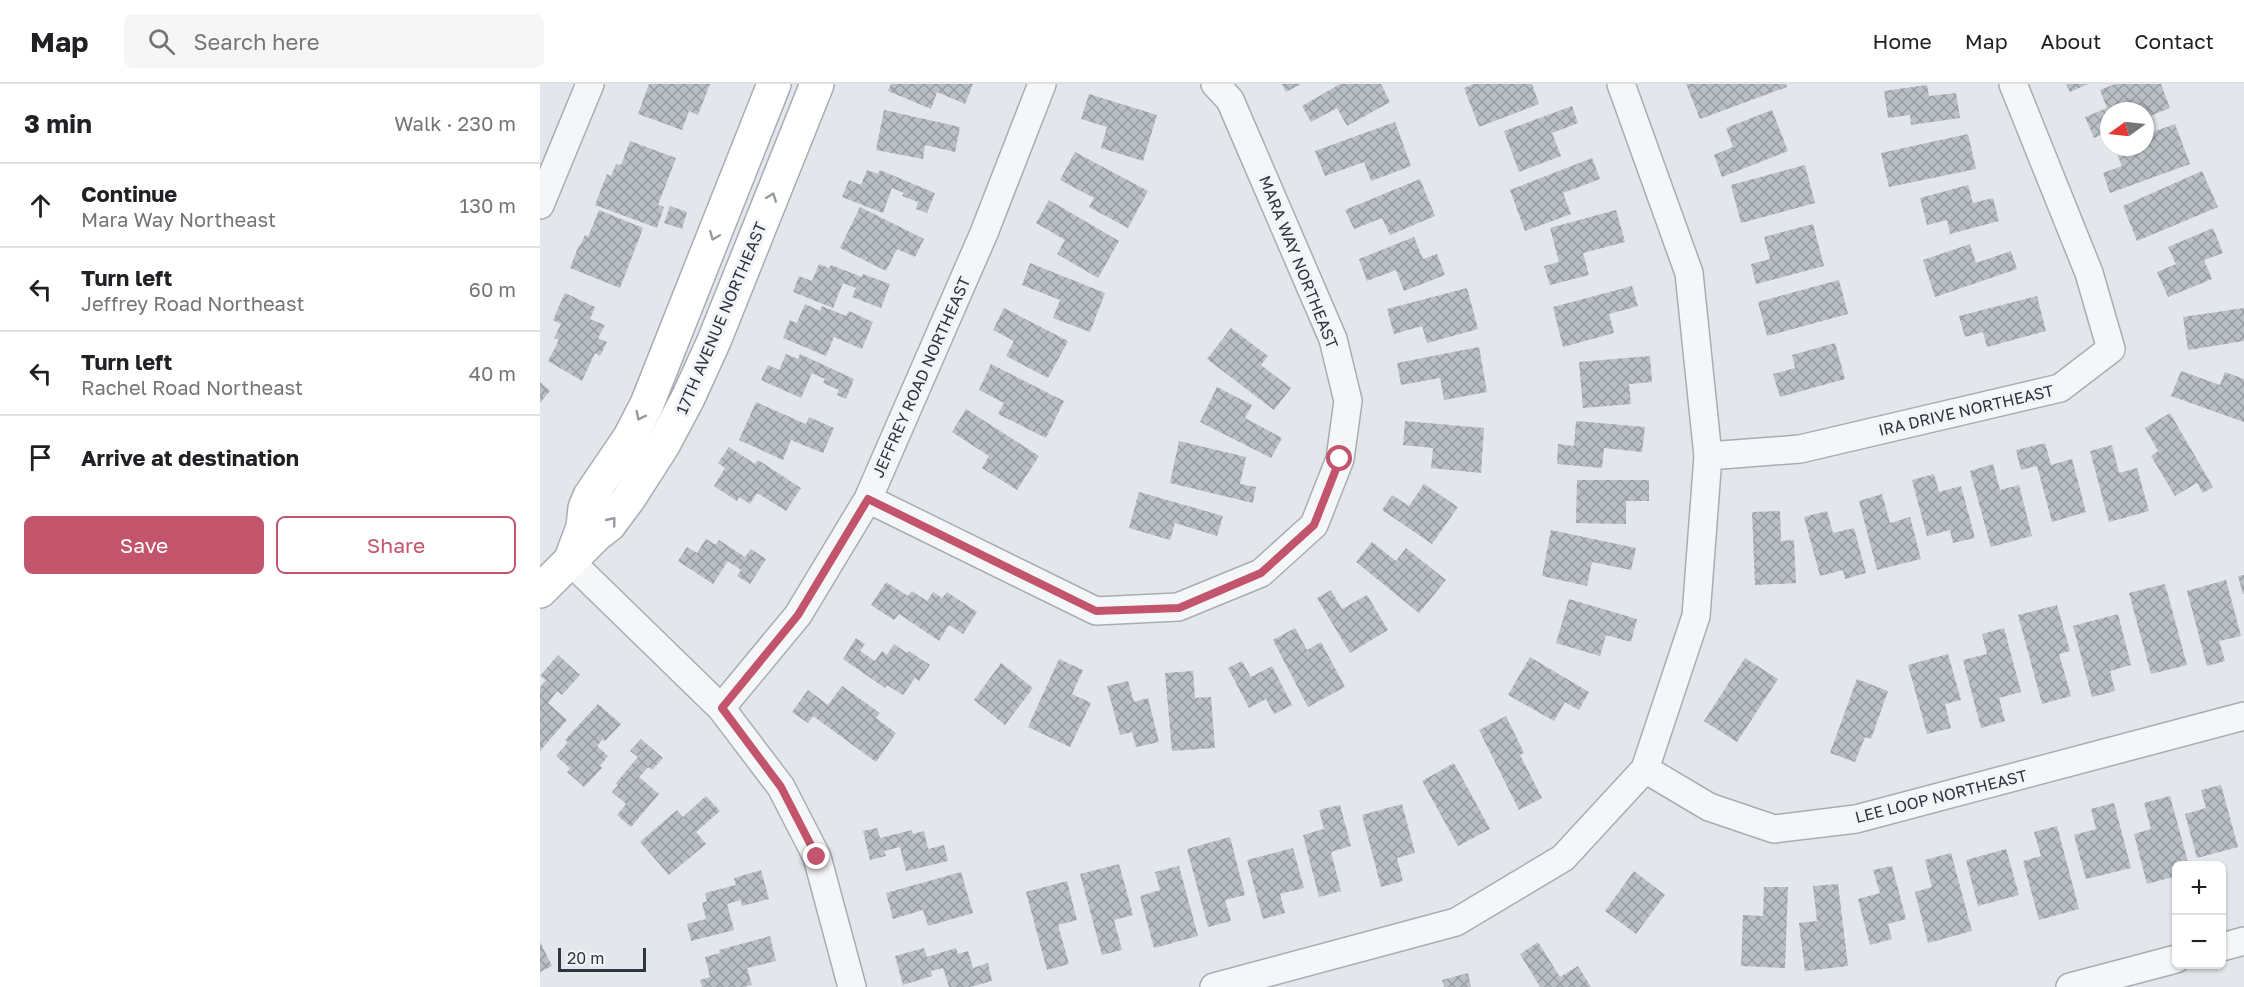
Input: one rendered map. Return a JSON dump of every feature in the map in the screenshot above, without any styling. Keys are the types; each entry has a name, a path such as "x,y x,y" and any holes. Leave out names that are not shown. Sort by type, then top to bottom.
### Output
{"street":[{"path":"540,205 590,84"},
{"name":"17TH AVENUE NORTHEAST","path":"570,561 583,527 585,508 591,495 630,437 647,404 774,84"},
{"name":"17TH AVENUE NORTHEAST","path":"540,591 609,525 663,445 688,398 718,331 817,84"},
{"name":"JEFFREY ROAD NORTHEAST","path":"722,708 798,615 868,499 984,233 1042,84"},
{"name":"MARA WAY NORTHEAST","path":"868,499 1096,611 1179,608 1261,573 1314,525 1340,459 1348,401 1333,339 1230,100 1215,84"},
{"path":"1214,987 1456,922 1563,858 1645,769 1696,616 1708,456 1689,273 1621,84"},
{"name":"IRA DRIVE NORTHEAST","path":"1708,456 1800,449 2060,388 2111,349 2089,273 2013,84"},
{"path":"570,561 722,708 781,787 817,857 852,987"},
{"name":"LEE LOOP NORTHEAST","path":"1645,769 1709,807 1774,829 1856,819 2244,717"},
{"path":"2226,946 2244,941"},
{"path":"2070,987 2172,960"}],"building":[{"path":"649,84 710,84 698,115 689,111 682,130 638,114"},
{"path":"891,84 973,84 965,104 937,92 931,109 888,91"},
{"path":"1282,84 1301,84 1286,92"},
{"path":"1340,84 1381,84 1390,102 1347,126 1337,108 1311,122 1302,106"},
{"path":"1474,84 1532,84 1539,104 1479,127 1464,88"},
{"path":"1686,84 1786,84 1787,87 1700,119"},
{"path":"2066,84 2088,84 2070,92"},
{"path":"2115,84 2161,84 2170,108 2154,114 2154,102 2105,102 2100,90"},
{"path":"1927,85 1929,96 1956,93 1960,118 1911,125 1910,115 1888,118 1884,91"},
{"path":"1089,94 1157,115 1143,161 1101,148 1107,127 1081,119"},
{"path":"1572,106 1578,123 1552,133 1561,156 1519,172 1504,131"},
{"path":"884,110 960,127 955,152 925,145 923,159 876,150"},
{"path":"1772,110 1788,151 1722,177 1714,155 1733,147 1726,128"},
{"path":"2100,111 2100,136 2094,138 2085,117"},
{"path":"1395,122 1411,166 1371,181 1364,162 1325,176 1315,151"},
{"path":"2175,124 2190,164 2110,193 2103,173 2122,166 2118,156 2154,156 2154,132"},
{"path":"1968,134 1976,169 1889,187 1881,153"},
{"path":"630,141 676,158 658,205 664,207 657,228 595,205 607,174 611,176 616,164 621,165"},
{"path":"1075,152 1148,191 1128,228 1089,207 1094,198 1060,180"},
{"path":"1592,158 1600,179 1563,193 1571,214 1525,231 1510,190"},
{"path":"1805,165 1815,203 1741,223 1731,185"},
{"path":"867,170 878,174 880,170 935,193 927,213 916,209 918,202 902,196 904,193 892,188 883,213 842,197 849,180 861,185"},
{"path":"2202,171 2218,207 2137,241 2123,206"},
{"path":"1420,179 1435,216 1390,235 1382,218 1354,229 1345,210"},
{"path":"1968,185 1973,203 1993,198 1999,221 1950,234 1947,220 1927,225 1920,198"},
{"path":"1049,200 1119,241 1098,278 1057,254 1065,240 1036,223"},
{"path":"670,206 687,212 682,229 664,223"},
{"path":"860,207 924,239 915,257 897,249 886,271 840,248"},
{"path":"599,210 643,228 620,288 570,268 579,245 585,235 588,237"},
{"path":"1616,210 1625,242 1583,253 1589,275 1550,285 1544,266 1559,262 1550,228"},
{"path":"1813,224 1824,266 1756,284 1751,264 1770,259 1764,237"},
{"path":"2213,228 2223,253 2204,260 2212,279 2168,297 2157,272 2176,264 2168,247"},
{"path":"1414,237 1423,259 1437,254 1445,275 1404,291 1396,270 1367,281 1359,259"},
{"path":"1970,244 1976,263 2011,251 2017,269 1935,297 1923,260"},
{"path":"1030,263 1105,293 1090,332 1053,318 1060,300 1022,285"},
{"path":"819,264 829,268 831,265 862,277 863,274 890,284 881,308 852,297 856,288 843,283 833,308 793,292 799,276 812,281"},
{"path":"1839,280 1848,314 1767,336 1758,302"},
{"path":"1632,286 1638,306 1609,314 1614,333 1563,347 1553,307"},
{"path":"1467,288 1478,329 1427,343 1422,326 1394,334 1387,309"},
{"path":"565,293 595,307 590,319 605,325 598,338 607,342 600,356 595,353 582,381 548,361 559,340 554,338 561,324 553,320"},
{"path":"2037,296 2046,331 1987,347 1983,332 1965,337 1959,316"},
{"path":"805,304 820,311 822,306 846,316 849,311 873,322 862,349 834,337 826,356 783,338 790,320 797,323"},
{"path":"1004,308 1068,341 1048,378 1006,356 1014,341 993,330"},
{"path":"2244,308 2244,341 2188,350 2183,317"},
{"path":"1231,328 1268,356 1261,365 1291,388 1274,410 1207,359"},
{"path":"1835,343 1845,379 1780,397 1773,374 1795,368 1792,355"},
{"path":"1479,347 1487,392 1444,400 1440,378 1401,385 1397,363"},
{"path":"786,354 798,359 800,354 854,379 846,399 837,395 839,390 823,383 825,379 812,373 801,398 761,380 768,365 779,370"},
{"path":"1650,356 1652,382 1629,384 1631,404 1583,408 1579,362"},
{"path":"991,364 1064,401 1046,438 998,414 1004,403 979,390"},
{"path":"2181,371 2220,385 2225,372 2244,379 2244,422 2171,396"},
{"path":"540,382 550,391 540,403"},
{"path":"1217,387 1252,405 1245,418 1282,438 1271,458 1200,422"},
{"path":"756,402 806,424 809,417 834,428 823,453 791,440 783,460 739,440"},
{"path":"966,409 1039,456 1017,490 982,468 989,456 952,432"},
{"path":"2170,413 2213,487 2203,493 2197,483 2175,496 2151,456 2158,451 2145,428"},
{"path":"1405,421 1484,428 1481,473 1431,468 1433,448 1403,445"},
{"path":"1576,421 1645,427 1642,452 1604,448 1602,468 1557,464 1558,444 1574,446"},
{"path":"1179,441 1246,457 1240,484 1256,487 1253,503 1170,483"},
{"path":"2045,443 2051,465 2072,459 2086,512 2052,522 2037,466 2021,470 2016,450"},
{"path":"2112,445 2119,473 2137,468 2149,511 2109,522 2090,451"},
{"path":"729,447 755,464 758,460 801,488 786,511 757,493 750,504 739,497 737,501 714,486 725,468 718,463"},
{"path":"1993,464 2000,490 2019,485 2032,536 1991,547 1970,471"},
{"path":"1934,474 1939,492 1961,486 1975,538 1953,543 1950,530 1927,536 1912,480"},
{"path":"1577,480 1649,480 1649,501 1626,501 1626,524 1576,523"},
{"path":"1424,484 1458,507 1432,544 1382,510 1392,495 1409,506"},
{"path":"1139,492 1223,516 1217,536 1175,523 1170,540 1129,528"},
{"path":"1882,494 1890,523 1910,517 1921,559 1877,570 1859,501"},
{"path":"1780,511 1781,541 1794,540 1796,583 1755,585 1752,512"},
{"path":"1827,511 1833,533 1854,528 1866,573 1845,579 1843,570 1820,576 1804,517"},
{"path":"1551,530 1636,548 1631,570 1592,562 1587,586 1542,576"},
{"path":"706,539 716,545 719,540 745,557 751,549 766,559 750,584 737,576 741,570 728,561 713,584 678,561 687,547 697,553"},
{"path":"1372,542 1396,561 1406,548 1446,580 1419,613 1356,562"},
{"path":"2244,575 2244,594 2243,594 2238,576"},
{"path":"2226,580 2241,636 2219,641 2225,661 2207,666 2187,591"},
{"path":"886,582 908,596 912,591 927,601 933,592 942,598 947,592 977,612 963,634 949,625 939,641 899,614 894,620 871,605"},
{"path":"2165,584 2187,665 2151,674 2129,593"},
{"path":"1331,590 1342,609 1367,595 1388,630 1350,653 1317,598"},
{"path":"1569,599 1637,619 1631,642 1606,635 1600,656 1556,643"},
{"path":"2057,605 2070,651 2059,654 2071,696 2042,704 2018,615"},
{"path":"2118,614 2131,665 2110,671 2115,691 2092,697 2073,626"},
{"path":"1295,628 1307,650 1321,642 1345,687 1308,707 1273,640"},
{"path":"2004,628 2021,692 1999,698 2005,721 1981,728 1963,660 1987,654 1982,634"},
{"path":"856,638 865,644 860,651 875,661 882,651 887,655 894,644 930,665 919,681 915,678 903,695 887,685 885,688 843,659"},
{"path":"1948,654 1961,700 1945,704 1951,728 1927,734 1908,665"},
{"path":"558,655 580,675 562,695 557,691 548,703 567,720 540,751 540,687 546,680 540,676"},
{"path":"1530,657 1589,692 1579,710 1565,702 1554,721 1508,695"},
{"path":"1745,658 1778,679 1737,742 1704,721"},
{"path":"1059,659 1083,670 1072,694 1091,703 1070,747 1028,727"},
{"path":"1242,661 1251,677 1272,666 1292,705 1274,714 1266,699 1249,708 1228,668"},
{"path":"1001,663 1033,688 1005,725 974,700"},
{"path":"1193,671 1195,698 1211,697 1215,748 1172,751 1165,673"},
{"path":"1857,679 1888,691 1871,739 1865,737 1855,762 1830,753"},
{"path":"1128,681 1134,702 1148,698 1159,742 1136,747 1132,732 1120,735 1107,686"},
{"path":"842,686 880,713 876,718 896,733 876,762 813,716 808,723 792,712 808,690 828,705"},
{"path":"598,704 621,724 597,746 608,756 600,766 602,768 584,787 567,772 570,768 556,756 568,742 565,740"},
{"path":"1506,716 1524,753 1520,755 1542,798 1519,810 1479,730"},
{"path":"641,739 663,758 652,770 648,767 639,777 659,794 631,827 617,815 626,804 612,792 618,785 616,783 638,757 630,751"},
{"path":"1454,763 1490,829 1458,846 1422,781"},
{"path":"2221,785 2238,847 2197,858 2185,814 2206,808 2201,790"},
{"path":"706,796 720,811 696,832 706,844 669,875 640,842 677,810 683,817"},
{"path":"2170,796 2188,861 2172,861 2172,877 2147,884 2134,834 2151,829 2144,803"},
{"path":"2114,803 2131,868 2086,879 2074,835 2096,829 2091,809"},
{"path":"1402,804 1415,853 1397,858 1403,881 1381,887 1362,815"},
{"path":"1340,805 1351,846 1331,852 1341,891 1319,897 1303,835 1324,829 1319,810"},
{"path":"2057,826 2079,909 2039,920 2023,861 2041,856 2034,832"},
{"path":"877,828 880,838 912,830 913,834 924,831 928,849 944,845 948,861 906,871 900,847 884,851 886,856 870,860 863,831"},
{"path":"1230,837 1245,895 1225,900 1231,921 1208,927 1187,849"},
{"path":"1293,848 1304,888 1280,894 1285,913 1263,919 1247,860"},
{"path":"2006,849 2019,895 1978,906 1966,860"},
{"path":"1951,853 1972,931 1928,943 1915,892 1932,887 1925,860"},
{"path":"1119,864 1133,915 1114,920 1122,950 1102,955 1080,874"},
{"path":"1179,866 1198,936 1154,948 1140,896 1160,890 1155,872"},
{"path":"1892,866 1906,919 1888,924 1892,939 1870,945 1858,899 1880,893 1873,870"},
{"path":"761,870 769,899 742,906 741,900 727,904 734,930 691,941 687,924 706,919 702,903 707,901 705,893 736,885 734,878"},
{"path":"1634,871 1665,895 1636,934 1605,911"},
{"path":"961,872 973,913 928,926 923,910 893,919 886,893"},
{"path":"1067,881 1077,920 1058,925 1069,964 1047,970 1026,892"},
{"path":"1838,884 1848,966 1805,971 1799,923 1817,921 1813,886"},
{"path":"1764,887 1788,887 1785,968 1741,966 1743,915 1763,916"},
{"path":"770,936 776,961 747,968 752,985 702,987 700,980 710,977 705,957 720,953 719,950"},
{"path":"540,942 552,966 540,972"},
{"path":"1538,942 1560,977 1578,966 1591,987 1540,987 1520,954"},
{"path":"924,948 927,957 956,948 958,954 968,951 973,968 988,963 992,981 970,987 949,987 943,968 931,971 932,976 903,985 895,956"},
{"path":"1468,973 1471,987 1444,987 1442,980"}],"route":[{"path":"817,857 781,787 722,708 798,615 868,499 1096,611 1179,608 1261,573 1314,525 1340,459"}]}
